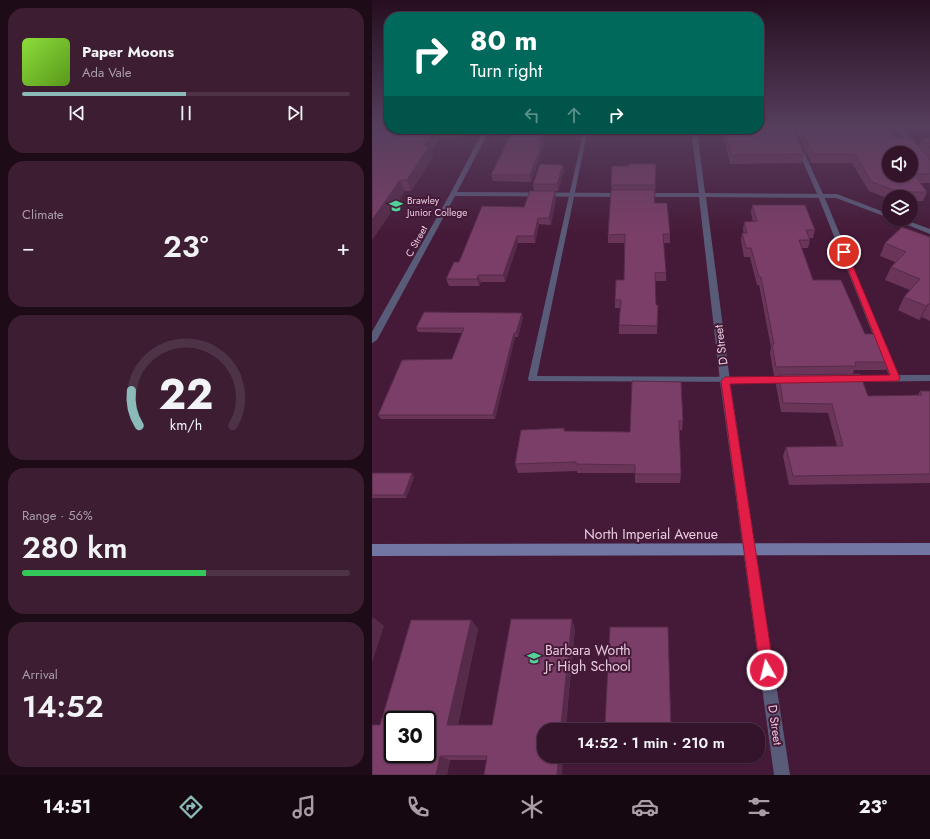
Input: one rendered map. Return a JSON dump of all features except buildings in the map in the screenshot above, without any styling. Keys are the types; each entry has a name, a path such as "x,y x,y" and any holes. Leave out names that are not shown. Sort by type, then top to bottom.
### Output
{"street":[{"name":"C Street","path":"372,340 470,162"},
{"name":"D Street","path":"698,162 725,381 782,775"},
{"path":"453,194 837,196 882,213"},
{"path":"915,226 930,232"},
{"name":"North Imperial Avenue","path":"372,550 930,549"}],"lane":[{"path":"579,162 532,379 725,381 795,380"},
{"path":"806,162 821,196 895,378"},
{"path":"841,379 930,378"}],"place":[{"name":"Brawley Junior College","path":"396,206"},
{"name":"Barbara Worth Jr High School","path":"534,658"}],"route":[{"path":"767,670 725,381 895,378 844,252"}]}
